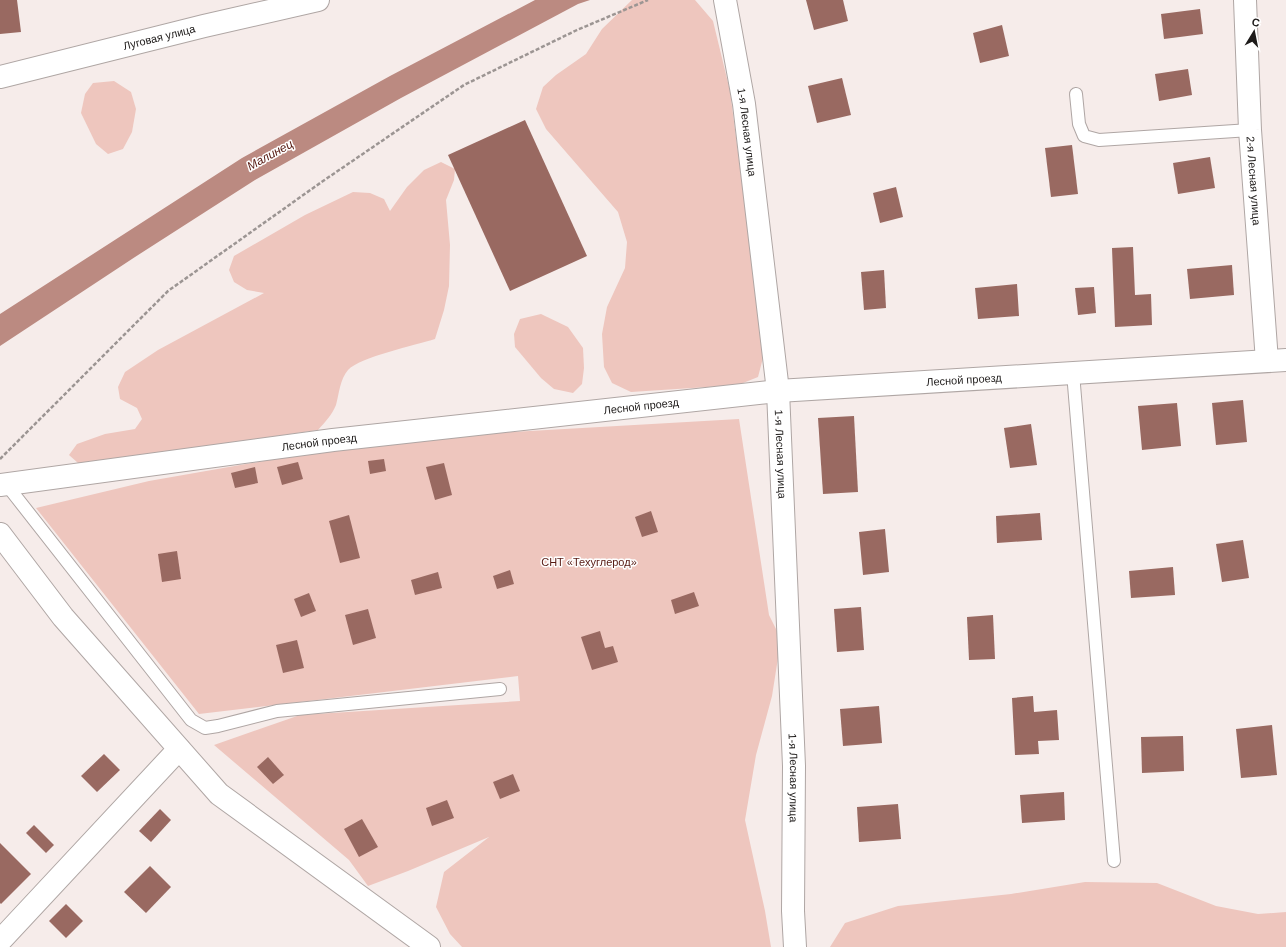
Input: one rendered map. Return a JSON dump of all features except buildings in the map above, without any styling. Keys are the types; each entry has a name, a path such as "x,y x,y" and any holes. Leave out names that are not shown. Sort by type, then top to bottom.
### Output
{"street":[{"name":"Луговая улица","path":"0,77 204,26 318,0"},
{"name":"1-я Лесная улица","path":"726,0 744,104 778,391 794,766 793,911 795,947"},
{"name":"2-я Лесная улица","path":"1245,0 1250,130 1277,360"},
{"name":"Лесной проезд","path":"3,484 333,440 778,391 1277,360"},
{"path":"0,534 63,618 219,794 429,947"},
{"path":"0,941 179,749"}],"lane":[{"path":"1076,94 1079,124 1084,136 1099,140 1250,130"},
{"path":"1073,373 1114,861"},
{"path":"3,484 191,720 205,728 277,711 500,689"}],"path":[{"path":"0,459 168,291 310,190 464,85 577,30 648,0"}],"green space":[{"path":"632,0 695,0 713,21 730,91 764,354 758,377 738,385 631,392 612,383 604,367 602,334 607,307 625,268 627,242 618,212 546,129 536,109 543,87 556,75 586,54 602,29"},
{"path":"114,81 131,92 136,109 132,132 123,149 108,154 96,144 81,113 85,94 93,83"},
{"path":"441,162 455,169 454,180 446,200 450,245 449,286 444,310 435,339 376,356 354,365 348,370 341,382 334,409 318,430 94,462 78,463 69,455 77,444 105,434 135,429 142,419 137,408 120,399 118,387 125,372 158,350 264,293 247,290 234,282 229,270 234,256 305,215 353,192 370,193 384,199 390,211 407,187 424,170"},
{"path":"541,314 568,327 583,348 584,368 582,384 573,393 554,389 541,378 515,347 514,334 520,319"},
{"name":"СНТ «Техуглерод»","path":"739,419 769,615 781,639 772,696 756,755 745,820 765,911 771,947 462,947 450,934 436,907 444,872 489,837 368,886 349,860 214,745 300,715 520,701 518,676 199,714 36,508 149,481 338,448 476,434"},
{"path":"1085,882 1157,883 1216,906 1258,914 1286,912 1286,947 830,947 845,923 898,906 1011,894"}],"water":[{"name":"Малинец","path":"535,0 590,0 578,4 401,98 255,180 0,346 0,314 242,158 390,76"}]}
